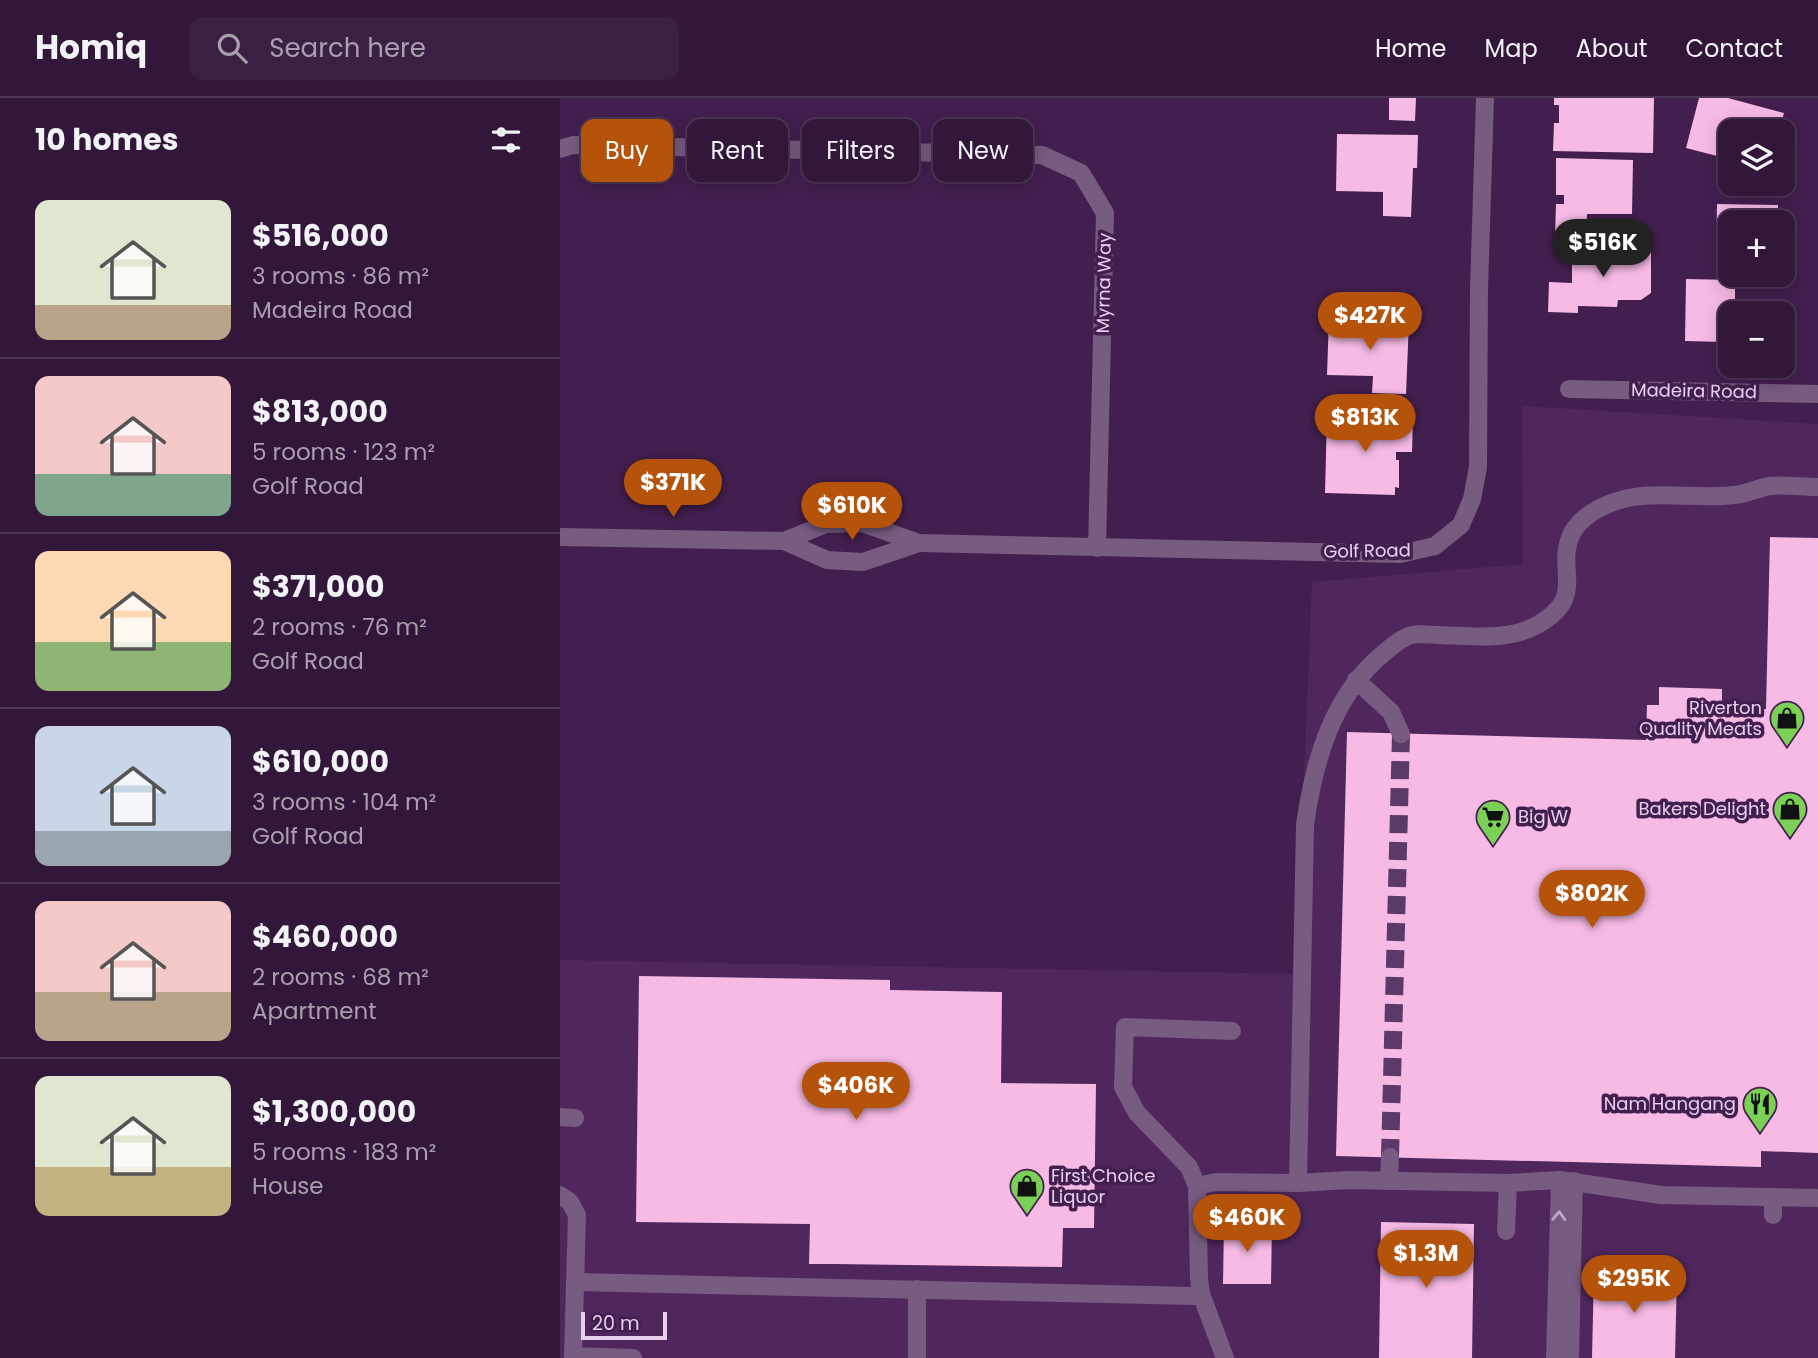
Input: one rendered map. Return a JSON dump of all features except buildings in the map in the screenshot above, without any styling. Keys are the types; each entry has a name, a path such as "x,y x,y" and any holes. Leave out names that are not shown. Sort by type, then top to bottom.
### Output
{"street":[{"name":"Golf Road","path":"785,541 826,524 862,523 919,543 1400,554 1435,546 1461,525 1472,499 1478,467 1479,289 1485,98"},
{"name":"Myrna Way","path":"560,149 573,145 1042,155 1082,173 1105,213 1097,548"},
{"name":"Madeira Road","path":"1569,389 1818,394"},
{"path":"1298,1183 1305,825 1310,789 1322,745 1335,714 1356,680 1391,647 1412,635 1473,636 1520,632 1534,628 1547,619 1556,612 1567,592 1569,545 1573,532 1585,518 1604,504 1654,494 1734,495 1772,486 1818,487"},
{"name":"Golf Road","path":"560,537 785,541 827,560 863,562 919,543"},
{"path":"1356,680 1391,712 1401,734"},
{"path":"1225,1358 1201,1294 1198,1266 1198,1186 1189,1167 1137,1113 1123,1087 1125,1027 1232,1031"},
{"path":"1389,1181 1390,1157"},
{"path":"1198,1186 1216,1182 1567,1181 1704,1204 1773,1206 1818,1198"},
{"path":"1555,1358 1567,1181"},
{"path":"1567,1181 1570,1358"},
{"path":"1506,1231 1508,1183"},
{"path":"560,1195 570,1202 577,1215 573,1357 634,1358"},
{"path":"575,1282 1194,1296 1201,1294"},
{"path":"917,1289 917,1358"}],"shaded area":[{"path":"1522,406 1818,424 1818,1358 560,1358 560,960 1296,974 1312,582 1523,564"}],"tunnel":[{"path":"1390,1157 1401,734"}],"place":[{"name":"Riverton Quality Meats","path":"1787,748"},
{"name":"Bakers Delight","path":"1790,839"},
{"name":"Big W","path":"1493,847"},
{"name":"Nam Hangang","path":"1760,1134"},
{"name":"First Choice Liquor","path":"1027,1216"}]}
